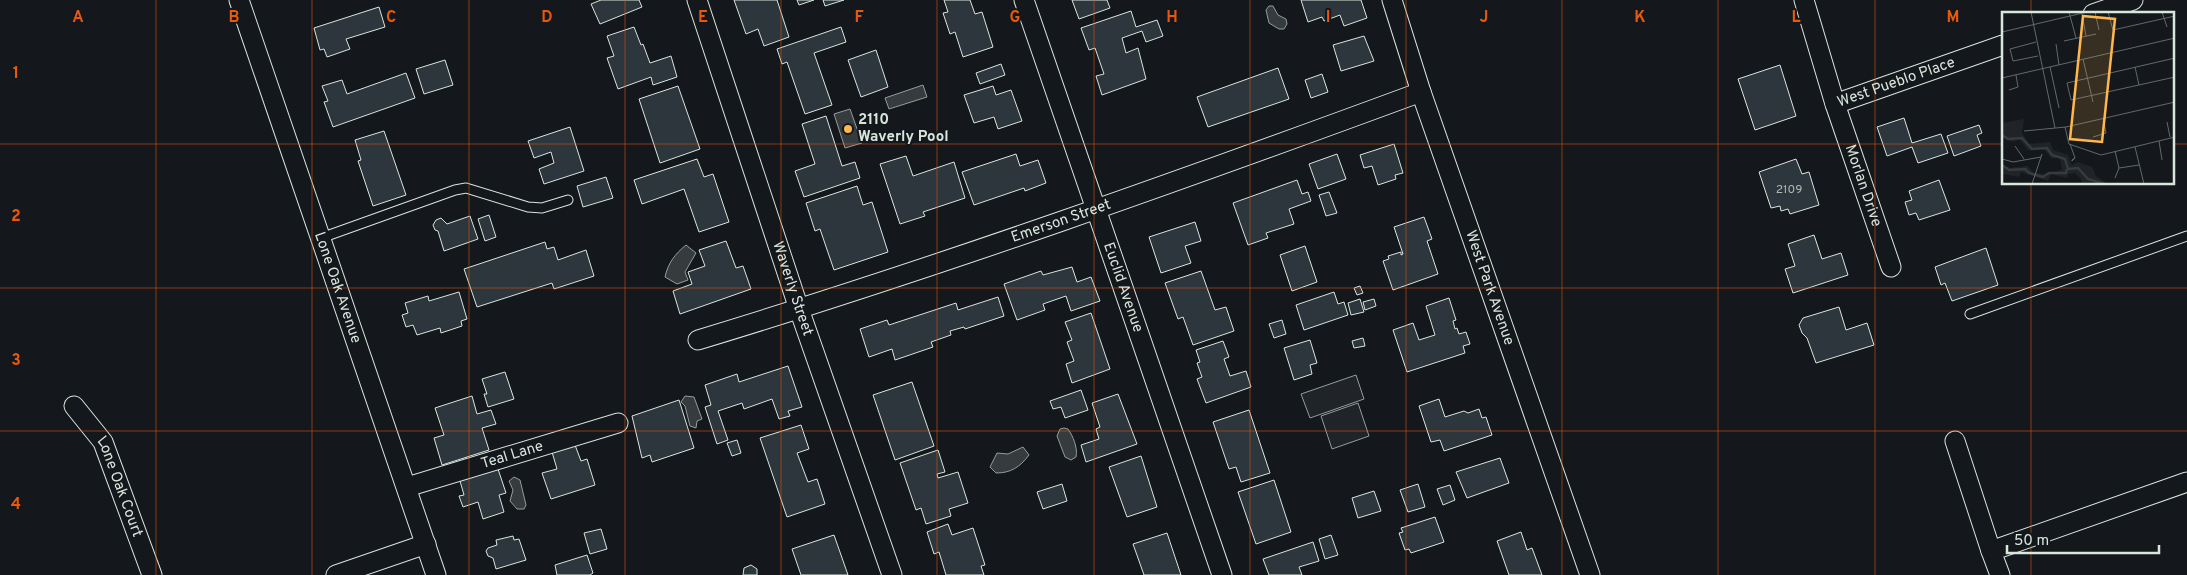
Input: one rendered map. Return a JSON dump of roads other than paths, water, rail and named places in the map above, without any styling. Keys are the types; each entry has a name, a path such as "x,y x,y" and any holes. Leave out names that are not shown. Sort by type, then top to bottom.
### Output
{"street":[{"name":"Lone Oak Avenue","path":"239,0 436,575"},
{"name":"Waverly Street","path":"697,0 799,309 892,575"},
{"name":"Euclid Avenue","path":"1024,0 1222,575"},
{"name":"West Park Avenue","path":"1392,0 1421,92 1590,575"},
{"name":"West Pueblo Place","path":"1804,0 1836,104 2002,45"},
{"path":"2099,12 2132,0"},
{"name":"Emerson Street","path":"698,340 799,309 1095,210 1421,92"},
{"name":"Morlan Drive","path":"1836,104 1891,267"},
{"name":"Lone Oak Court","path":"74,406 103,442 152,575"},
{"name":"Teal Lane","path":"407,487 618,423"},
{"path":"1954,442 2000,575"},
{"path":"1992,550 2187,482"},
{"path":"336,575 426,544"}],"lane":[{"path":"321,238 455,190 466,188 528,207 542,208 568,200"},
{"path":"1970,314 2187,236"}],"place":[{"name":"2110 Waverly Pool","path":"848,129"}]}
